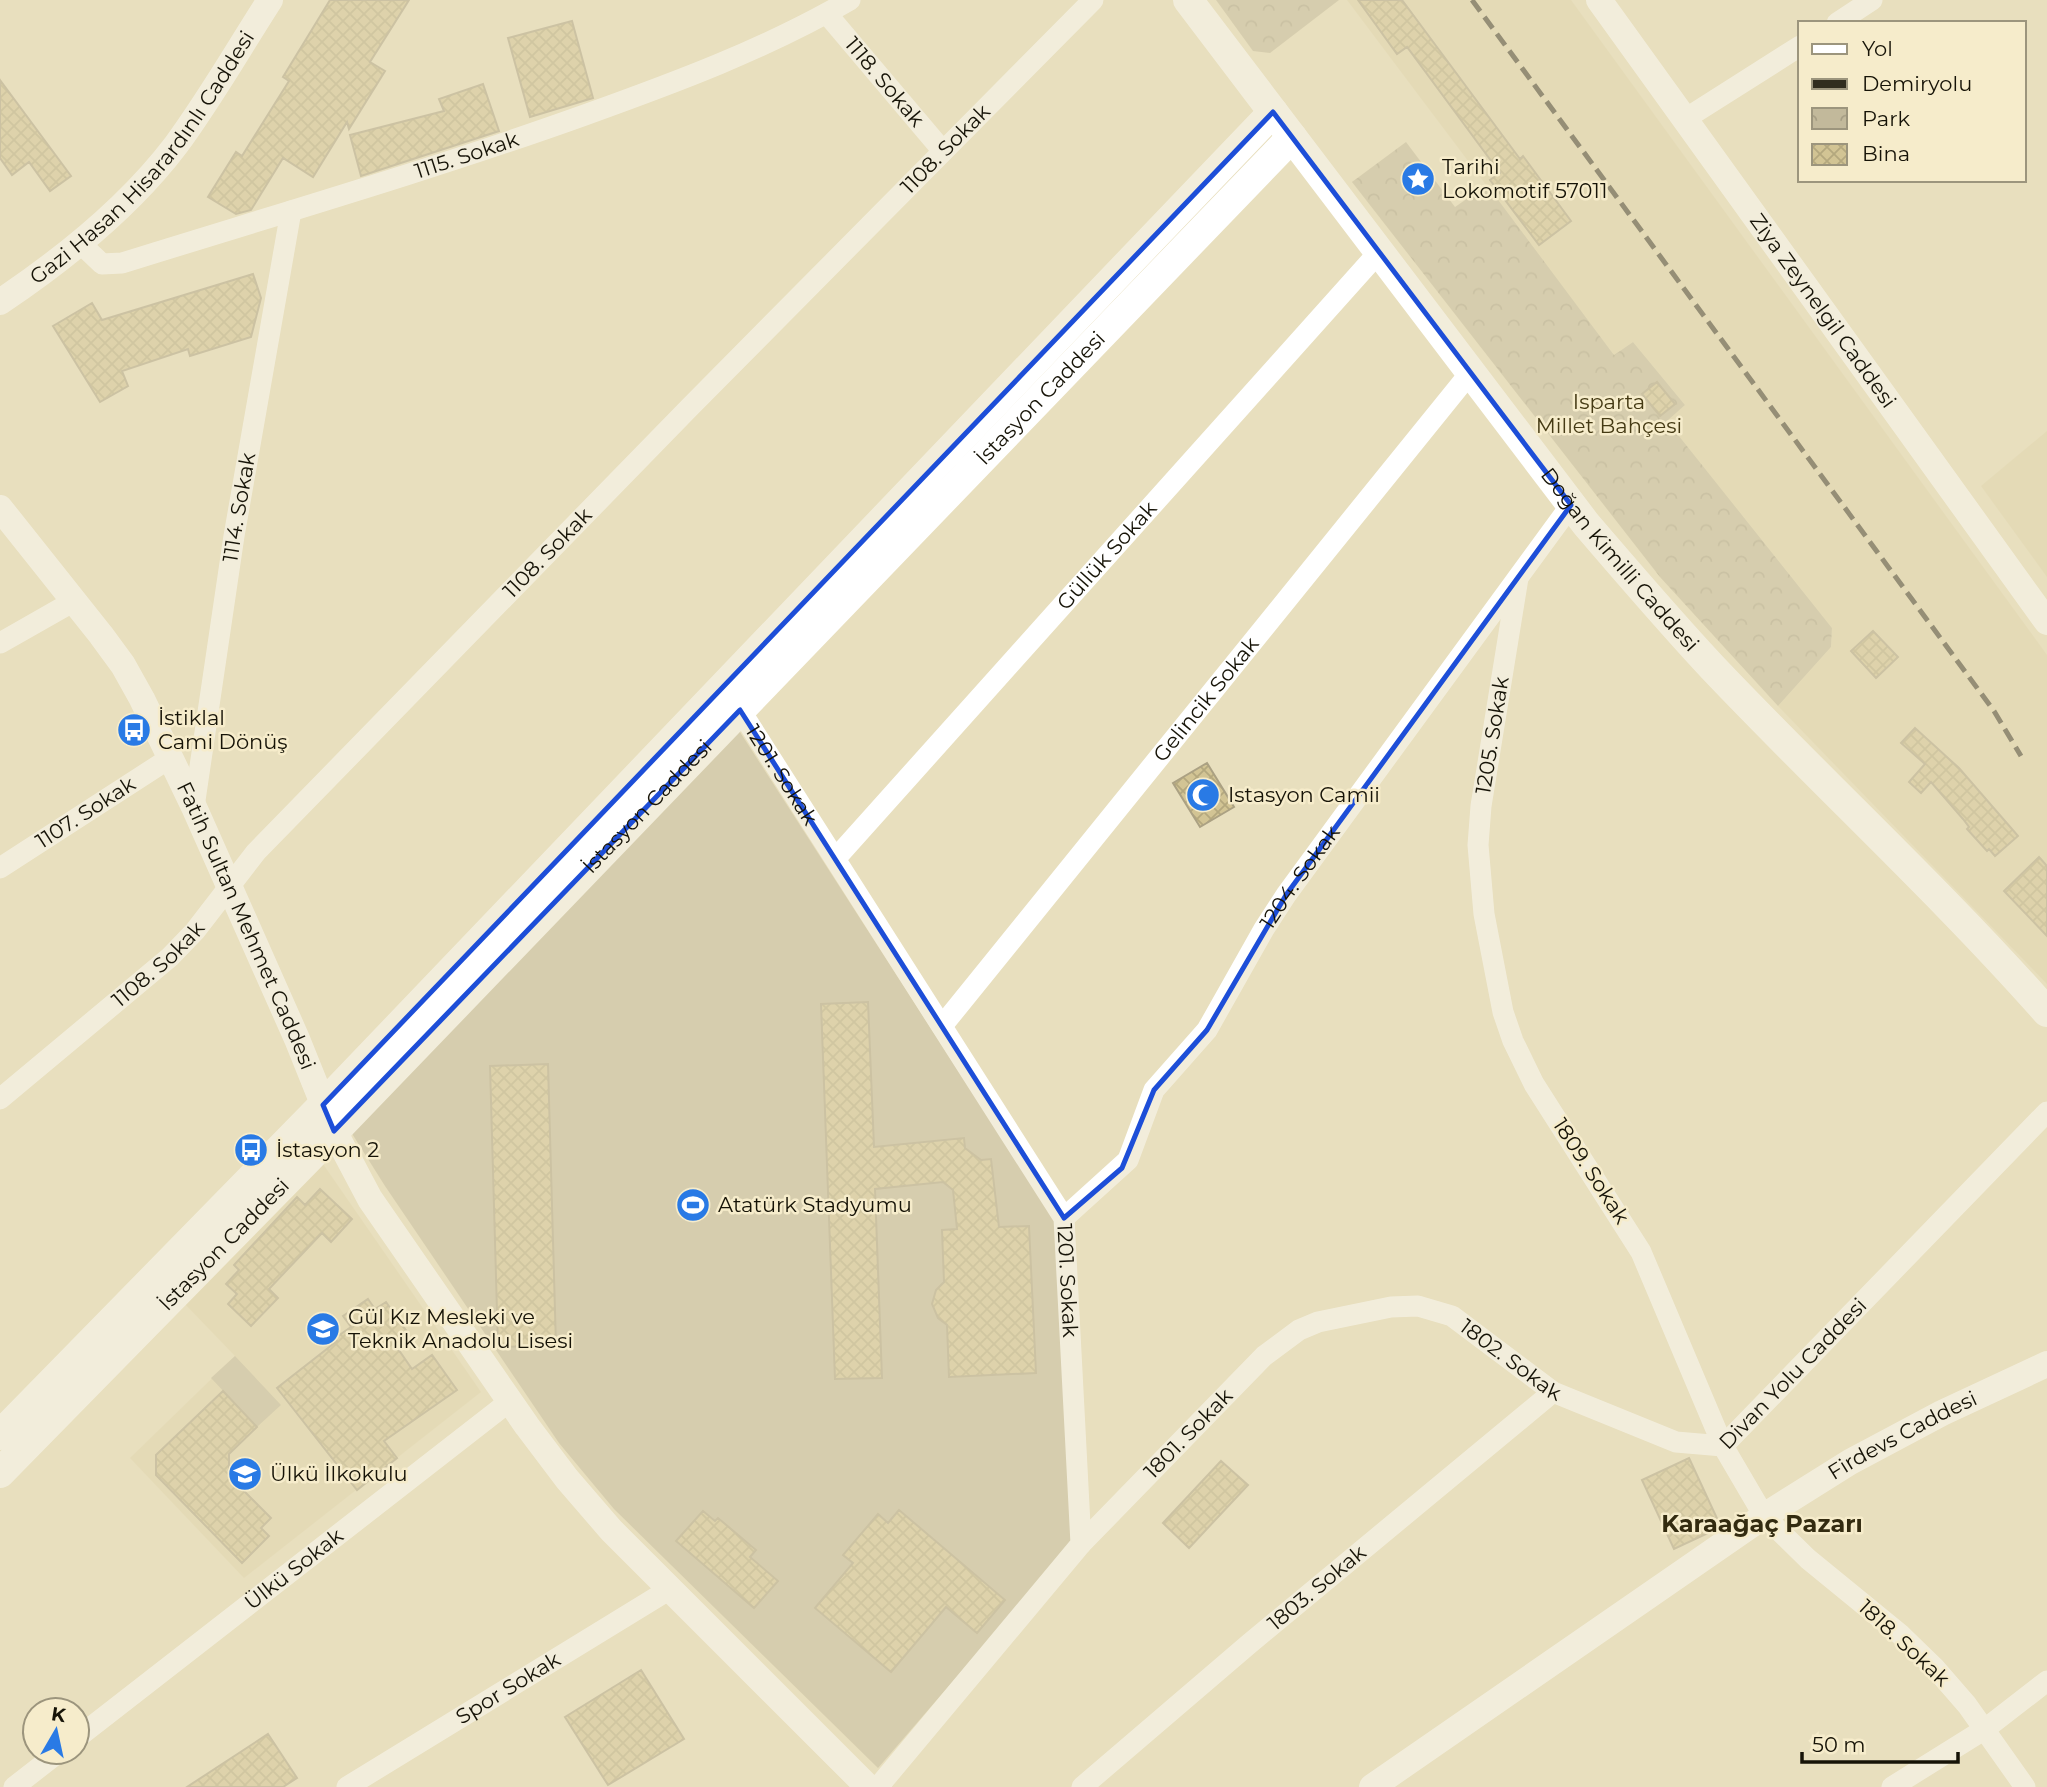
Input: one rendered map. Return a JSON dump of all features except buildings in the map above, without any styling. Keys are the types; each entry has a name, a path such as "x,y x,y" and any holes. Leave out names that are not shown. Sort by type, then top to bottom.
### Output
{"main road":[{"name":"Doğan Kimilli Caddesi","path":"1188,0 1571,505 1646,595 1706,660 1906,862 2047,1012"},
{"name":"İstasyon Caddesi","path":"0,1474 329,1118 1273,112"},
{"name":"İstasyon Caddesi","path":"0,1434 329,1118 740,710 1292,137"}],"street":[{"name":"Gazi Hasan Hisarardınlı Caddesi","path":"0,302 79,242 135,191 175,146 270,0"},
{"name":"1115. Sokak","path":"79,242 102,264 122,262 449,162 622,102 730,59 850,0"},
{"name":"1108. Sokak","path":"0,1099 170,957 195,931 272,834 942,150 1093,0"},
{"name":"Ziya Zeynelgil Caddesi","path":"1599,0 2047,622"},
{"path":"1840,21 1872,0"},
{"name":"1118. Sokak","path":"827,13 942,150"},
{"path":"1685,119 1798,47"},
{"name":"1114. Sokak","path":"194,807 234,536 291,211"},
{"name":"Güllük Sokak","path":"836,858 1379,253"},
{"name":"Gelincik Sokak","path":"942,1026 1470,373"},
{"name":"1204. Sokak","path":"1064,1218 1128,1160 1154,1090 1207,1030 1286,895 1571,505"},
{"name":"Fatih Sultan Mehmet Caddesi","path":"0,508 123,665 194,807 329,1118 370,1199 510,1401 576,1489 611,1530 868,1787"},
{"name":"1205. Sokak","path":"1481,891 1478,845 1481,806 1518,578"},
{"path":"0,643 74,601"},
{"name":"1201. Sokak","path":"740,710 1064,1218 1081,1544"},
{"name":"1107. Sokak","path":"0,868 170,758"},
{"name":"1809. Sokak","path":"1481,891 1503,1012 1513,1041 1534,1084 1641,1252 1723,1446"},
{"name":"Divan Yolu Caddesi","path":"1764,1516 1723,1446 2047,1112"},
{"name":"1802. Sokak","path":"1299,1330 1348,1314 1391,1307 1418,1306 1435,1310 1452,1316 1553,1392 1676,1442 1723,1446"},
{"name":"1801. Sokak","path":"1081,1544 1264,1356 1299,1330"},
{"name":"Firdevs Caddesi","path":"1764,1516 1850,1462 1896,1437 2047,1364"},
{"name":"1803. Sokak","path":"1082,1787 1249,1644 1553,1392"},
{"name":"Ülkü Sokak","path":"91,1727 510,1401"},
{"path":"1391,1782 1764,1516"},
{"name":"1818. Sokak","path":"1764,1516 1808,1559 1934,1667 1985,1729 2025,1787"},
{"path":"878,1787 1081,1544"},
{"name":"Spor Sokak","path":"346,1787 670,1589"},
{"path":"1892,1787 1985,1729 2047,1681"},
{"path":"14,1787 41,1766"}],"highlighted area":[{"path":"1273,112 1571,505 1286,895 1207,1030 1154,1090 1122,1168 1064,1218 740,710 334,1131 323,1105"}],"shaded area":[{"path":"1347,0 1571,0 2047,655 2047,984 1778,706 1831,647 1832,628 1666,420 1685,405 1633,342 1614,355"},
{"path":"2047,431 2047,577 1981,486"},
{"name":"Gül Kız Mesleki ve Teknik Anadolu Lisesi","path":"323,1164 481,1392 244,1578 130,1458 235,1356 183,1302"}],"green space":[{"path":"1216,0 1339,0 1270,53 1253,51"},
{"name":"Isparta Millet Bahçesi","path":"1406,142 1455,207 1487,185 1614,355 1633,342 1685,405 1667,421 1832,628 1831,647 1778,706 1660,577 1352,182"},
{"path":"738,729 1055,1221 1075,1540 878,1768 614,1509 559,1443 351,1132"},
{"path":"235,1356 281,1405 257,1427 211,1378"}],"railway":[{"path":"1472,0 1994,711 2021,756"}],"place":[{"name":"Tarihi Lokomotif 57011","path":"1418,179"},
{"name":"İstiklal Cami Dönüş","path":"134,730"},
{"name":"Istasyon Camii","path":"1203,795"},
{"name":"İstasyon 2","path":"251,1150"},
{"name":"Atatürk Stadyumu","path":"693,1205"},
{"name":"Gül Kız Mesleki ve Teknik Anadolu Lisesi","path":"323,1329"},
{"name":"Ülkü İlkokulu","path":"245,1474"}],"district":[{"name":"Karaağaç Pazarı","path":"1762,1524"}]}
